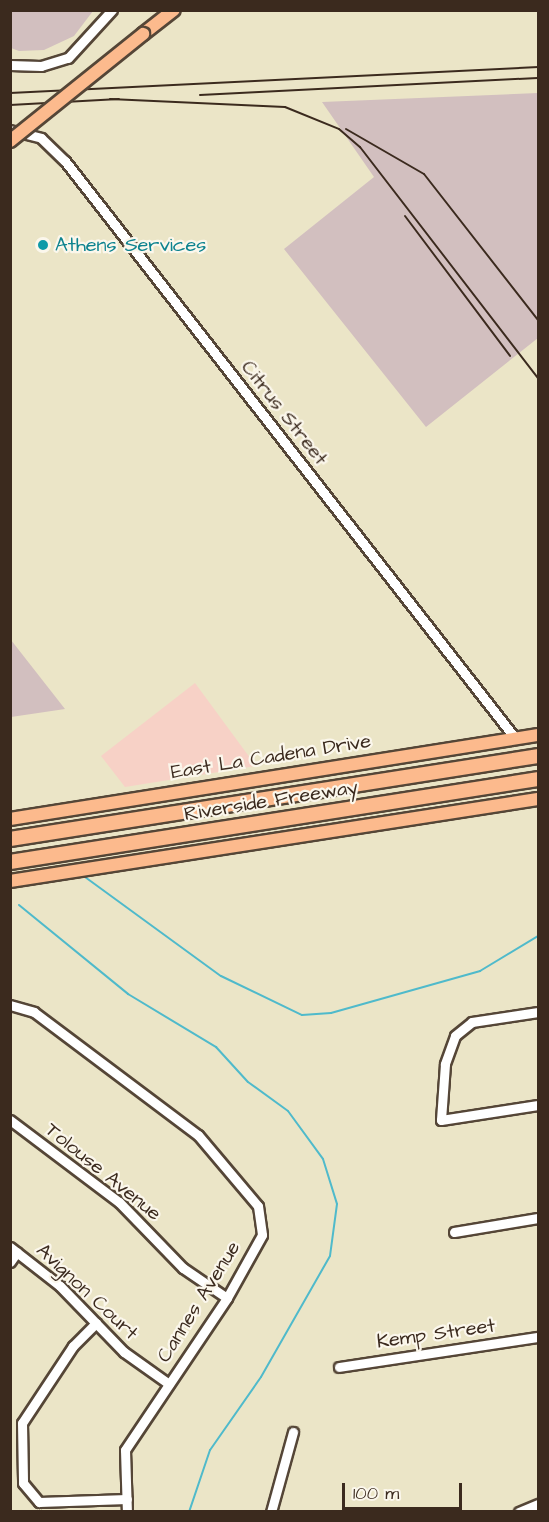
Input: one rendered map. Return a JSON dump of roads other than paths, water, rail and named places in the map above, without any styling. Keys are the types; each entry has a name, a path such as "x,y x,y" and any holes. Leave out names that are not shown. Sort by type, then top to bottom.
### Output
{"highway":[{"name":"Riverside Freeway","path":"10,839 538,756"},
{"name":"Riverside Freeway","path":"10,862 538,779"}],"main road":[{"path":"10,141 174,10"},
{"name":"East La Cadena Drive","path":"10,819 538,735"},
{"path":"10,881 538,799"}],"street":[{"path":"10,64 40,66 69,58 112,10"},
{"name":"Citrus Street","path":"10,130 41,138 65,161 515,738"},
{"name":"Cannes Avenue","path":"10,1005 34,1012 158,1103 246,1186 258,1206 262,1235 227,1298 125,1450 127,1512"},
{"path":"538,1012 472,1023 455,1036 445,1064 441,1120 538,1105"},
{"name":"Tolouse Avenue","path":"10,1120 125,1207 183,1268 227,1298"},
{"path":"454,1232 538,1218"},
{"path":"10,1262 14,1249"},
{"name":"Avignon Court","path":"14,1249 96,1323 124,1352 169,1384"},
{"path":"96,1323 26,1414 19,1441 23,1483 39,1502 127,1499"},
{"name":"Kemp Street","path":"339,1367 538,1337"},
{"path":"272,1512 293,1432"},
{"path":"519,1512 538,1504"}],"waterway":[{"path":"85,877 221,976 302,1015 331,1013 480,971 538,936"},
{"path":"19,905 128,994 216,1047 248,1082 288,1111 323,1159 337,1204 330,1256 261,1377 210,1450 189,1512"}],"railway":[{"path":"10,93 538,67"},
{"path":"200,95 538,78"},
{"path":"110,99 285,107 339,129 360,147 538,378"},
{"path":"10,105 119,99"},
{"path":"346,129 424,174 538,320"},
{"path":"405,216 510,356"}],"place":[{"name":"Athens Services","path":"43,245"}]}
